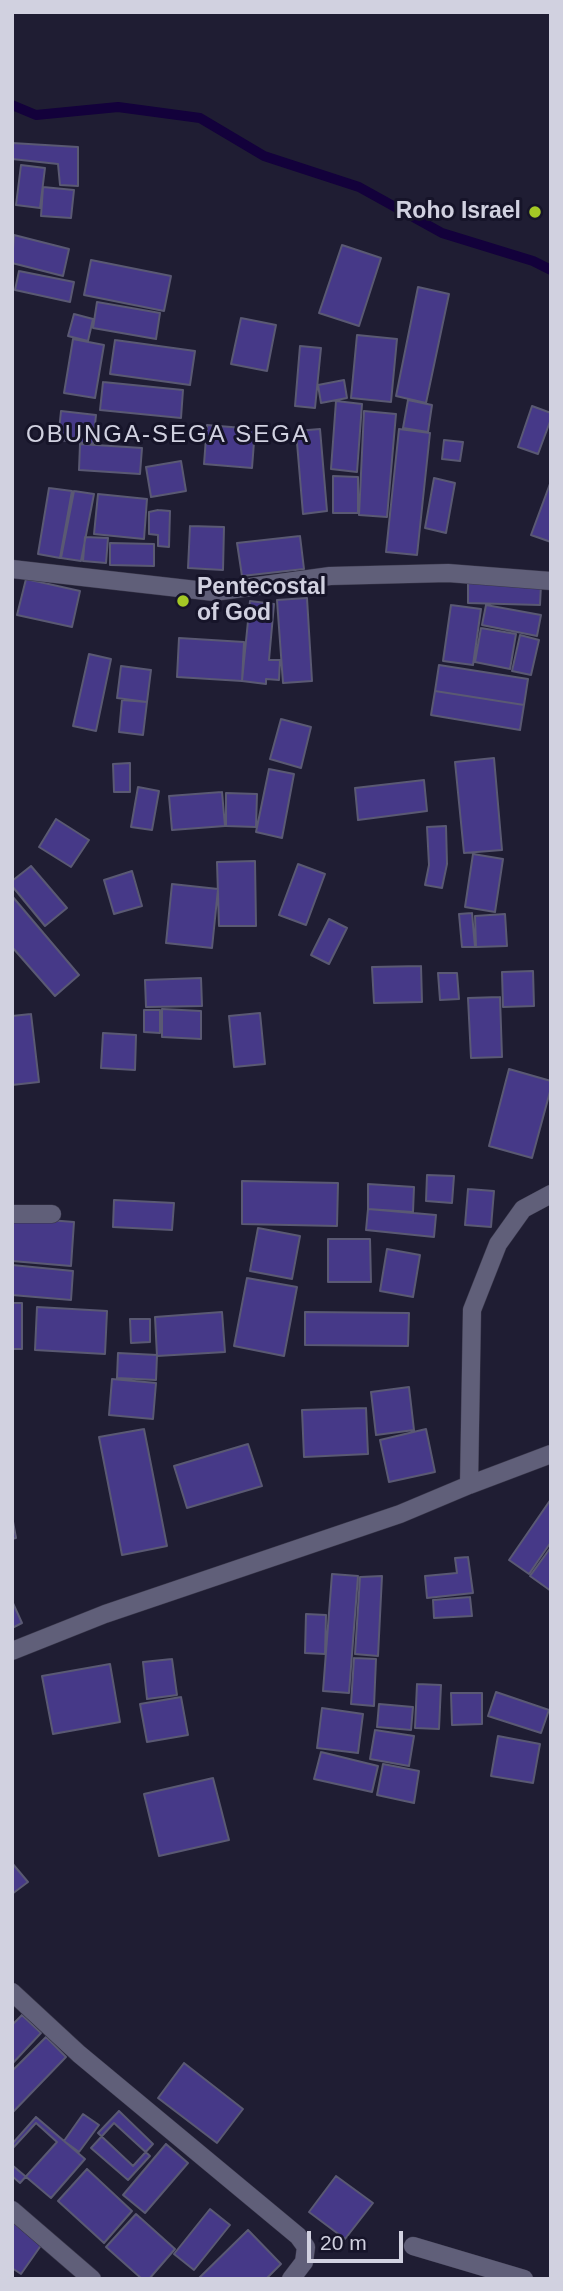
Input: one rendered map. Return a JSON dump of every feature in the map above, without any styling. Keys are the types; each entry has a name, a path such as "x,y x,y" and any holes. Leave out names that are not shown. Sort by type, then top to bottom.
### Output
{"street":[{"path":"12,569 214,592 330,576 448,573 551,581"},
{"path":"469,1485 472,1310 498,1244 523,1209 551,1194"},
{"path":"12,1214 52,1214"},
{"path":"12,1651 105,1614 400,1514 551,1454"},
{"path":"12,1992 79,2053 298,2236 306,2247 304,2262 291,2279"},
{"path":"12,2210 92,2279"},
{"path":"413,2246 524,2279"}],"building":[{"path":"12,143 78,147 78,186 60,185 58,164 12,159"},
{"path":"21,165 45,168 40,208 16,205"},
{"path":"43,187 74,190 71,218 41,216"},
{"path":"14,235 69,249 63,276 12,263"},
{"path":"342,245 381,258 359,326 319,313"},
{"path":"91,260 171,276 164,311 84,295"},
{"path":"19,271 74,282 70,302 15,290"},
{"path":"418,287 449,294 426,403 396,396"},
{"path":"97,302 160,313 156,339 93,328"},
{"path":"74,314 93,319 88,341 68,336"},
{"path":"241,318 276,325 267,371 231,364"},
{"path":"357,335 397,339 391,402 351,398"},
{"path":"73,339 104,345 95,398 64,393"},
{"path":"115,340 195,351 190,385 110,374"},
{"path":"300,346 321,348 315,408 295,406"},
{"path":"344,380 347,398 321,403 318,385"},
{"path":"103,382 183,390 181,418 100,410"},
{"path":"408,400 432,405 428,432 403,428"},
{"path":"336,401 362,404 357,472 331,469"},
{"path":"532,406 551,413 538,454 518,447"},
{"path":"61,411 96,415 93,444 58,440"},
{"path":"364,411 396,414 387,517 359,515"},
{"path":"207,425 255,429 252,468 204,464"},
{"path":"320,429 327,511 303,514 296,431"},
{"path":"399,429 430,433 417,555 386,552"},
{"path":"444,440 463,442 460,461 442,459"},
{"path":"80,444 142,448 140,474 79,470"},
{"path":"181,461 186,491 151,497 146,467"},
{"path":"333,476 358,477 358,513 333,513"},
{"path":"434,478 455,483 446,533 425,528"},
{"path":"551,481 551,542 531,535"},
{"path":"49,488 72,491 60,558 38,554"},
{"path":"74,491 94,494 81,561 61,558"},
{"path":"98,494 147,499 144,539 94,534"},
{"path":"170,511 169,547 158,546 158,535 149,534 149,512"},
{"path":"190,526 224,527 223,570 188,568"},
{"path":"300,536 304,569 242,576 237,543"},
{"path":"85,537 108,538 106,563 83,561"},
{"path":"110,543 154,544 154,566 110,565"},
{"path":"26,579 80,591 72,627 17,615"},
{"path":"468,583 541,585 540,605 468,603"},
{"path":"307,598 312,681 283,683 277,600"},
{"path":"250,601 274,604 269,660 280,660 279,680 266,679 266,684 242,681"},
{"path":"451,605 481,609 473,665 443,661"},
{"path":"486,605 541,615 537,636 482,625"},
{"path":"481,628 516,634 510,669 475,662"},
{"path":"520,635 539,640 531,675 512,671"},
{"path":"179,638 244,642 242,681 177,677"},
{"path":"89,654 111,659 96,731 73,726"},
{"path":"439,665 528,679 524,705 435,691"},
{"path":"121,666 151,670 147,702 117,698"},
{"path":"435,691 524,705 520,730 431,715"},
{"path":"122,700 147,702 143,735 119,732"},
{"path":"281,719 311,727 301,768 270,759"},
{"path":"494,758 502,850 464,853 455,762"},
{"path":"130,763 130,792 114,792 113,764"},
{"path":"269,769 294,774 282,838 256,832"},
{"path":"424,780 427,811 358,820 355,788"},
{"path":"138,787 159,791 152,830 131,827"},
{"path":"222,792 225,826 172,830 169,796"},
{"path":"226,793 257,794 256,827 226,826"},
{"path":"56,819 89,840 71,867 39,847"},
{"path":"446,826 447,864 442,888 425,885 429,865 427,827"},
{"path":"473,854 503,859 495,912 465,907"},
{"path":"255,861 256,926 219,926 217,862"},
{"path":"298,864 325,874 306,925 279,915"},
{"path":"31,866 67,908 45,926 12,886 12,881"},
{"path":"132,871 142,906 114,914 104,880"},
{"path":"172,884 218,889 212,948 166,943"},
{"path":"12,896 79,975 55,996 12,947"},
{"path":"472,913 475,947 462,947 459,914"},
{"path":"505,914 507,946 476,947 475,916"},
{"path":"329,919 347,928 329,964 311,955"},
{"path":"421,966 422,1002 374,1003 372,967"},
{"path":"533,971 534,1006 503,1007 502,972"},
{"path":"438,973 457,973 459,999 440,1000"},
{"path":"201,978 202,1006 146,1007 145,980"},
{"path":"500,997 502,1057 471,1058 468,998"},
{"path":"162,1009 201,1011 201,1039 162,1037"},
{"path":"144,1010 160,1010 160,1033 144,1032"},
{"path":"260,1013 265,1064 234,1067 229,1016"},
{"path":"31,1014 39,1082 12,1085 12,1016"},
{"path":"103,1033 136,1035 135,1070 101,1068"},
{"path":"509,1069 551,1081 532,1158 489,1146"},
{"path":"427,1175 454,1176 452,1203 426,1201"},
{"path":"242,1181 338,1183 337,1226 242,1224"},
{"path":"368,1184 414,1187 413,1212 368,1209"},
{"path":"468,1189 494,1191 491,1227 465,1225"},
{"path":"114,1200 174,1203 172,1230 113,1227"},
{"path":"368,1209 436,1215 434,1237 366,1230"},
{"path":"12,1217 74,1222 71,1266 12,1261"},
{"path":"258,1228 300,1236 292,1279 250,1271"},
{"path":"328,1239 370,1239 371,1282 328,1282"},
{"path":"387,1249 420,1255 413,1297 380,1291"},
{"path":"12,1265 73,1271 71,1300 12,1295"},
{"path":"247,1278 297,1287 284,1356 234,1346"},
{"path":"12,1303 22,1303 22,1349 12,1349"},
{"path":"37,1307 107,1311 105,1354 35,1350"},
{"path":"222,1312 225,1352 157,1356 155,1317"},
{"path":"305,1312 409,1313 408,1346 305,1345"},
{"path":"130,1319 150,1319 150,1342 131,1343"},
{"path":"118,1353 157,1355 156,1380 117,1378"},
{"path":"112,1379 156,1383 153,1419 109,1415"},
{"path":"409,1387 414,1430 376,1435 371,1392"},
{"path":"366,1408 368,1454 304,1457 302,1410"},
{"path":"144,1429 167,1546 122,1555 99,1437"},
{"path":"426,1429 435,1472 389,1482 380,1440"},
{"path":"248,1444 262,1486 187,1508 174,1466"},
{"path":"551,1499 551,1542 529,1574 509,1560"},
{"path":"12,1516 16,1538 12,1539"},
{"path":"551,1547 551,1591 530,1576"},
{"path":"468,1557 473,1593 427,1598 425,1576 457,1573 455,1558"},
{"path":"332,1574 358,1576 349,1693 323,1691"},
{"path":"382,1576 378,1656 355,1654 360,1577"},
{"path":"470,1597 472,1616 434,1618 433,1600"},
{"path":"12,1601 22,1623 12,1628"},
{"path":"306,1614 326,1615 325,1654 305,1653"},
{"path":"354,1658 376,1659 374,1706 351,1704"},
{"path":"172,1659 177,1695 147,1699 143,1662"},
{"path":"110,1664 120,1722 53,1734 42,1676"},
{"path":"417,1684 441,1685 439,1729 415,1728"},
{"path":"496,1692 549,1710 541,1733 488,1716"},
{"path":"451,1693 482,1693 482,1724 452,1725"},
{"path":"181,1697 188,1735 147,1742 140,1704"},
{"path":"379,1704 413,1707 411,1730 377,1727"},
{"path":"322,1708 363,1714 358,1753 317,1748"},
{"path":"375,1730 414,1736 409,1766 370,1759"},
{"path":"498,1736 540,1744 533,1783 491,1776"},
{"path":"321,1752 378,1766 372,1792 314,1779"},
{"path":"383,1764 419,1771 414,1803 377,1795"},
{"path":"213,1778 229,1840 159,1856 144,1794"},
{"path":"12,1863 28,1882 12,1894"},
{"path":"22,2015 41,2033 12,2064 12,2025"},
{"path":"46,2037 66,2057 12,2113 12,2071"},
{"path":"184,2063 243,2109 217,2143 158,2098"},
{"path":"119,2111 153,2144 133,2166 98,2133"},
{"path":"83,2114 99,2125 79,2152 64,2141"},
{"path":"36,2117 85,2159 51,2198 12,2165 12,2144"},
{"path":"36,2123 57,2142 20,2183 12,2176 12,2149"},
{"path":"114,2123 150,2156 128,2180 91,2148"},
{"path":"166,2144 188,2163 145,2213 123,2195"},
{"path":"87,2169 132,2211 104,2243 58,2201"},
{"path":"336,2176 373,2203 345,2239 309,2212"},
{"path":"210,2209 230,2225 194,2270 174,2254"},
{"path":"136,2214 175,2249 149,2279 142,2279 106,2247"},
{"path":"12,2222 42,2244 21,2274 12,2268"},
{"path":"248,2230 281,2264 266,2279 198,2279"}],"waterway":[{"path":"12,105 36,115 118,107 200,118 264,156 359,187 442,233 533,261 551,270"}],"place":[{"name":"Roho Israel","path":"535,212"},
{"name":"Pentecostal of God","path":"183,601"}],"district":[{"name":"OBUNGA-SEGA SEGA","path":"168,435"}]}
